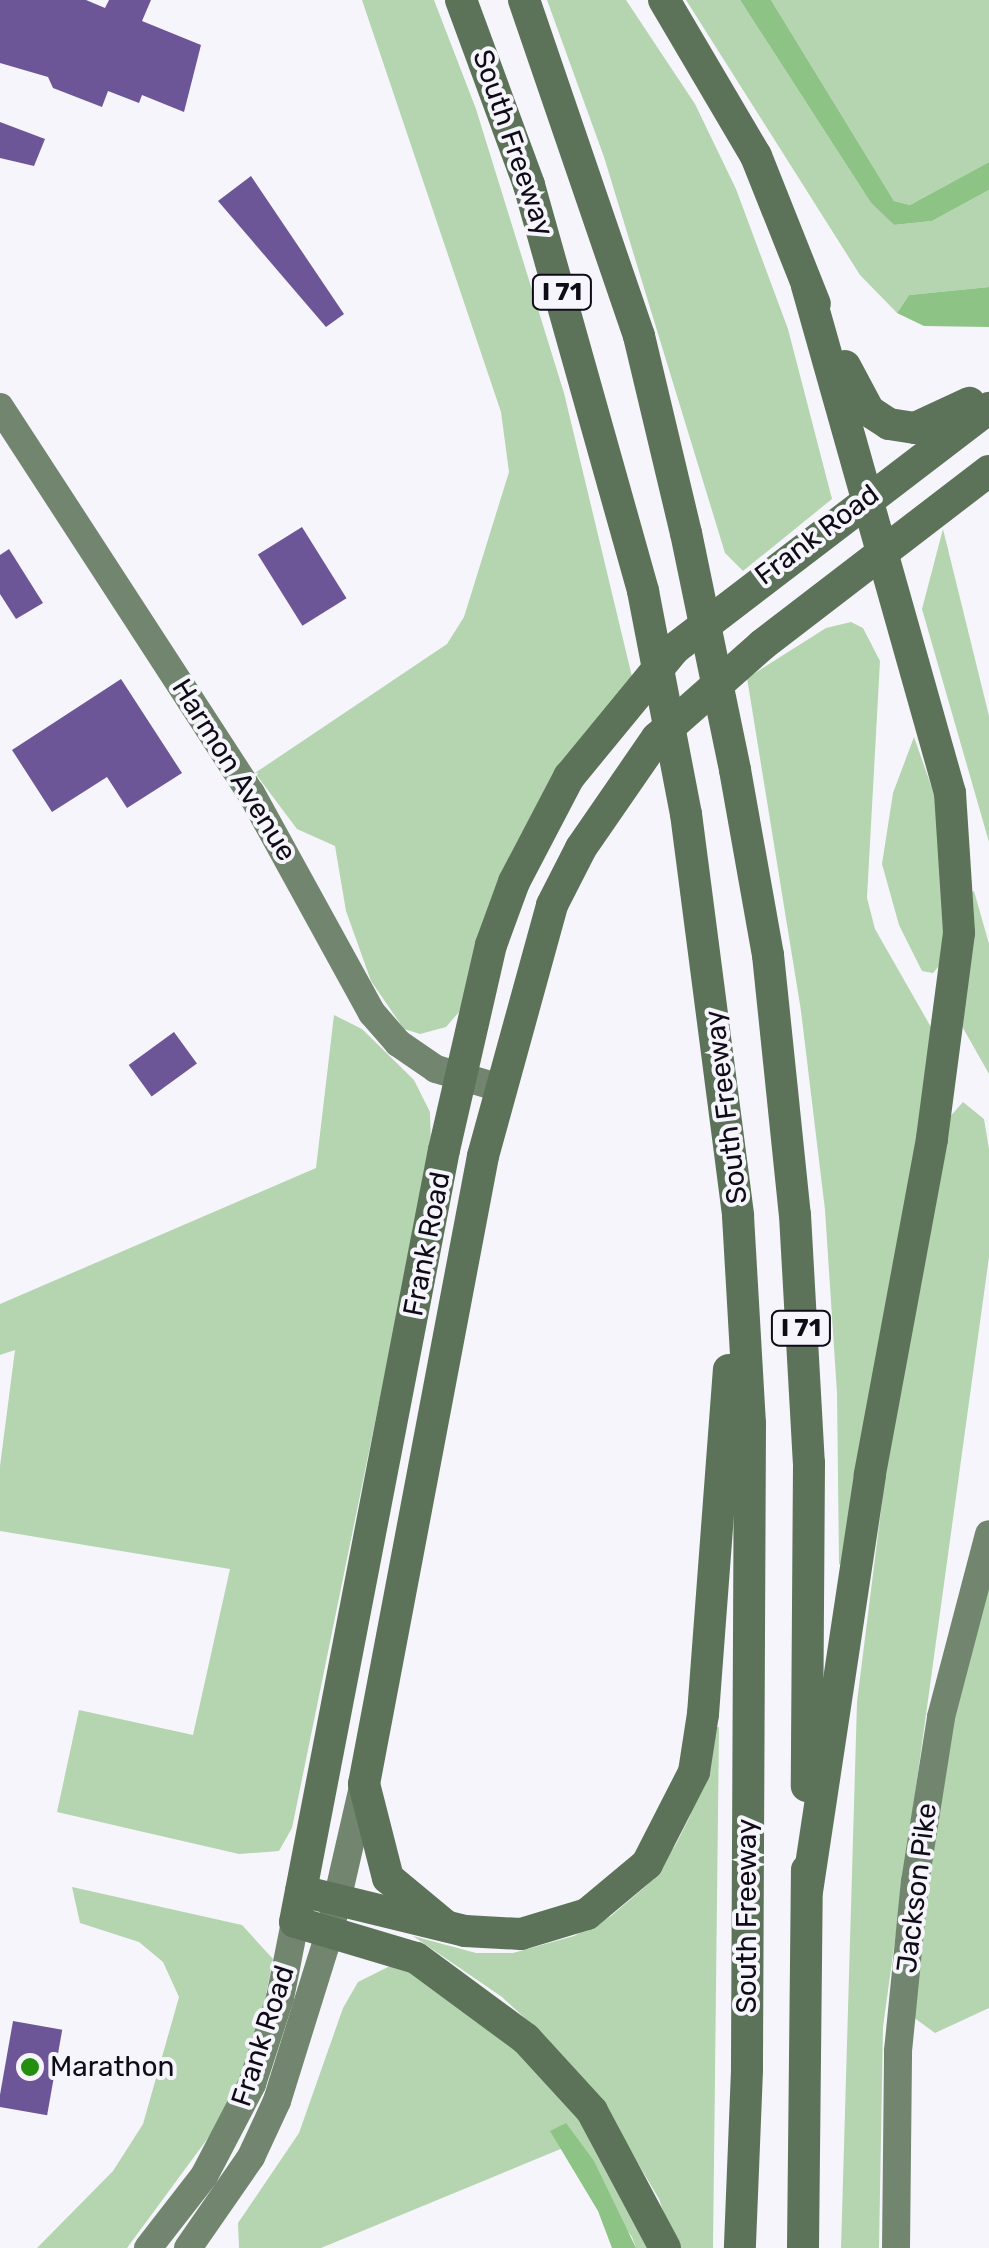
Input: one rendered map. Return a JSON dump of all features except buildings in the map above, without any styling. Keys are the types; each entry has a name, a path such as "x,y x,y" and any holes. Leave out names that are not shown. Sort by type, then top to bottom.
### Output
{"highway":[{"name":"South Freeway","path":"461,0 529,185 642,591 686,814 738,1216 752,1528 740,2248"},
{"name":"South Freeway","path":"524,0 639,336 686,533 768,954 795,1215 809,1463 803,2248"},
{"path":"664,0 756,156 807,286 858,394 889,424 916,428 989,389"},
{"path":"807,286 886,549 950,794 958,852 958,957 807,1890"},
{"name":"Frank Road","path":"298,1906 460,1080 508,898 570,777 674,648 989,408"},
{"name":"Frank Road","path":"364,1784 500,1088 552,905 621,784 704,694 989,471"},
{"path":"298,1906 334,1916 522,1934 588,1914 647,1864 679,1811 694,1772 712,1644 738,1216"},
{"path":"364,1784 388,1878 446,1926"},
{"path":"334,1916 416,1958 526,2039 592,2111 664,2248"}],"main road":[{"name":"Harmon Avenue","path":"0,406 250,793 372,1012 417,1058 460,1080 500,1088"},
{"name":"Jackson Pike","path":"896,2248 898,2051 913,1901 959,1642 989,1534"},
{"name":"Frank Road","path":"188,2248 267,2125 300,2038 334,1916 364,1784"},
{"name":"Frank Road","path":"148,2248 204,2176 252,2084 280,1998 298,1906"}],"green space":[{"path":"362,0 434,0 476,109 564,393 634,685 499,884 459,1012 446,1027 420,1034 404,1029 371,981 346,911 335,846 297,829 255,773 447,644 464,617 509,472 501,412"},
{"path":"547,0 626,0 695,104 736,189 788,329 832,499 743,571 725,553 604,157"},
{"path":"686,0 740,0 871,203 894,225 932,221 989,190 989,287 909,295 897,313 860,275"},
{"path":"740,0 771,0 894,201 910,205 989,162 989,190 932,221 894,225 871,203"},
{"path":"771,0 989,0 989,162 910,205 894,201"},
{"path":"989,287 989,327 924,326 897,313 909,295"},
{"path":"943,529 989,716 989,842 922,609"},
{"path":"851,622 863,628 880,661 867,898 875,929 936,1036 845,1566 839,1564 837,1393 825,1210 801,1011 747,678 826,628"},
{"path":"914,737 940,811 944,960 933,973 922,971 899,925 882,864 893,793"},
{"path":"974,891 989,944 989,1074 963,1028 967,896"},
{"path":"334,1015 362,1029 414,1080 430,1112 431,1148 292,1828 279,1851 239,1854 57,1812 79,1710 193,1735 230,1569 0,1531 0,1466 15,1350 0,1355 0,1304 316,1168"},
{"path":"963,1102 984,1119 989,1149 989,1257 883,2027 879,2248 841,2248 857,1702 885,1478 947,1120"},
{"path":"989,1586 989,2008 935,2033 913,2017 924,1894 972,1613"},
{"path":"719,1727 713,2248 676,2248 659,2199 619,2131 542,2034 502,1997 413,1936 476,1953 513,1953 574,1936 611,1916 646,1886 675,1846 690,1816 711,1728"},
{"path":"72,1887 242,1925 273,1959 257,2040 219,2123 127,2248 37,2248 113,2171 143,2124 179,1997 163,1962 139,1942 80,1923"},
{"path":"394,1964 414,1969 541,2070 591,2135 652,2248 636,2248 632,2237 551,2131 563,2148 321,2248 239,2248 238,2223 299,2133 343,2008 358,1982"},
{"path":"566,2123 594,2161 636,2248 612,2248 598,2211 550,2131"}],"place":[{"name":"Marathon","path":"30,2067"}]}
